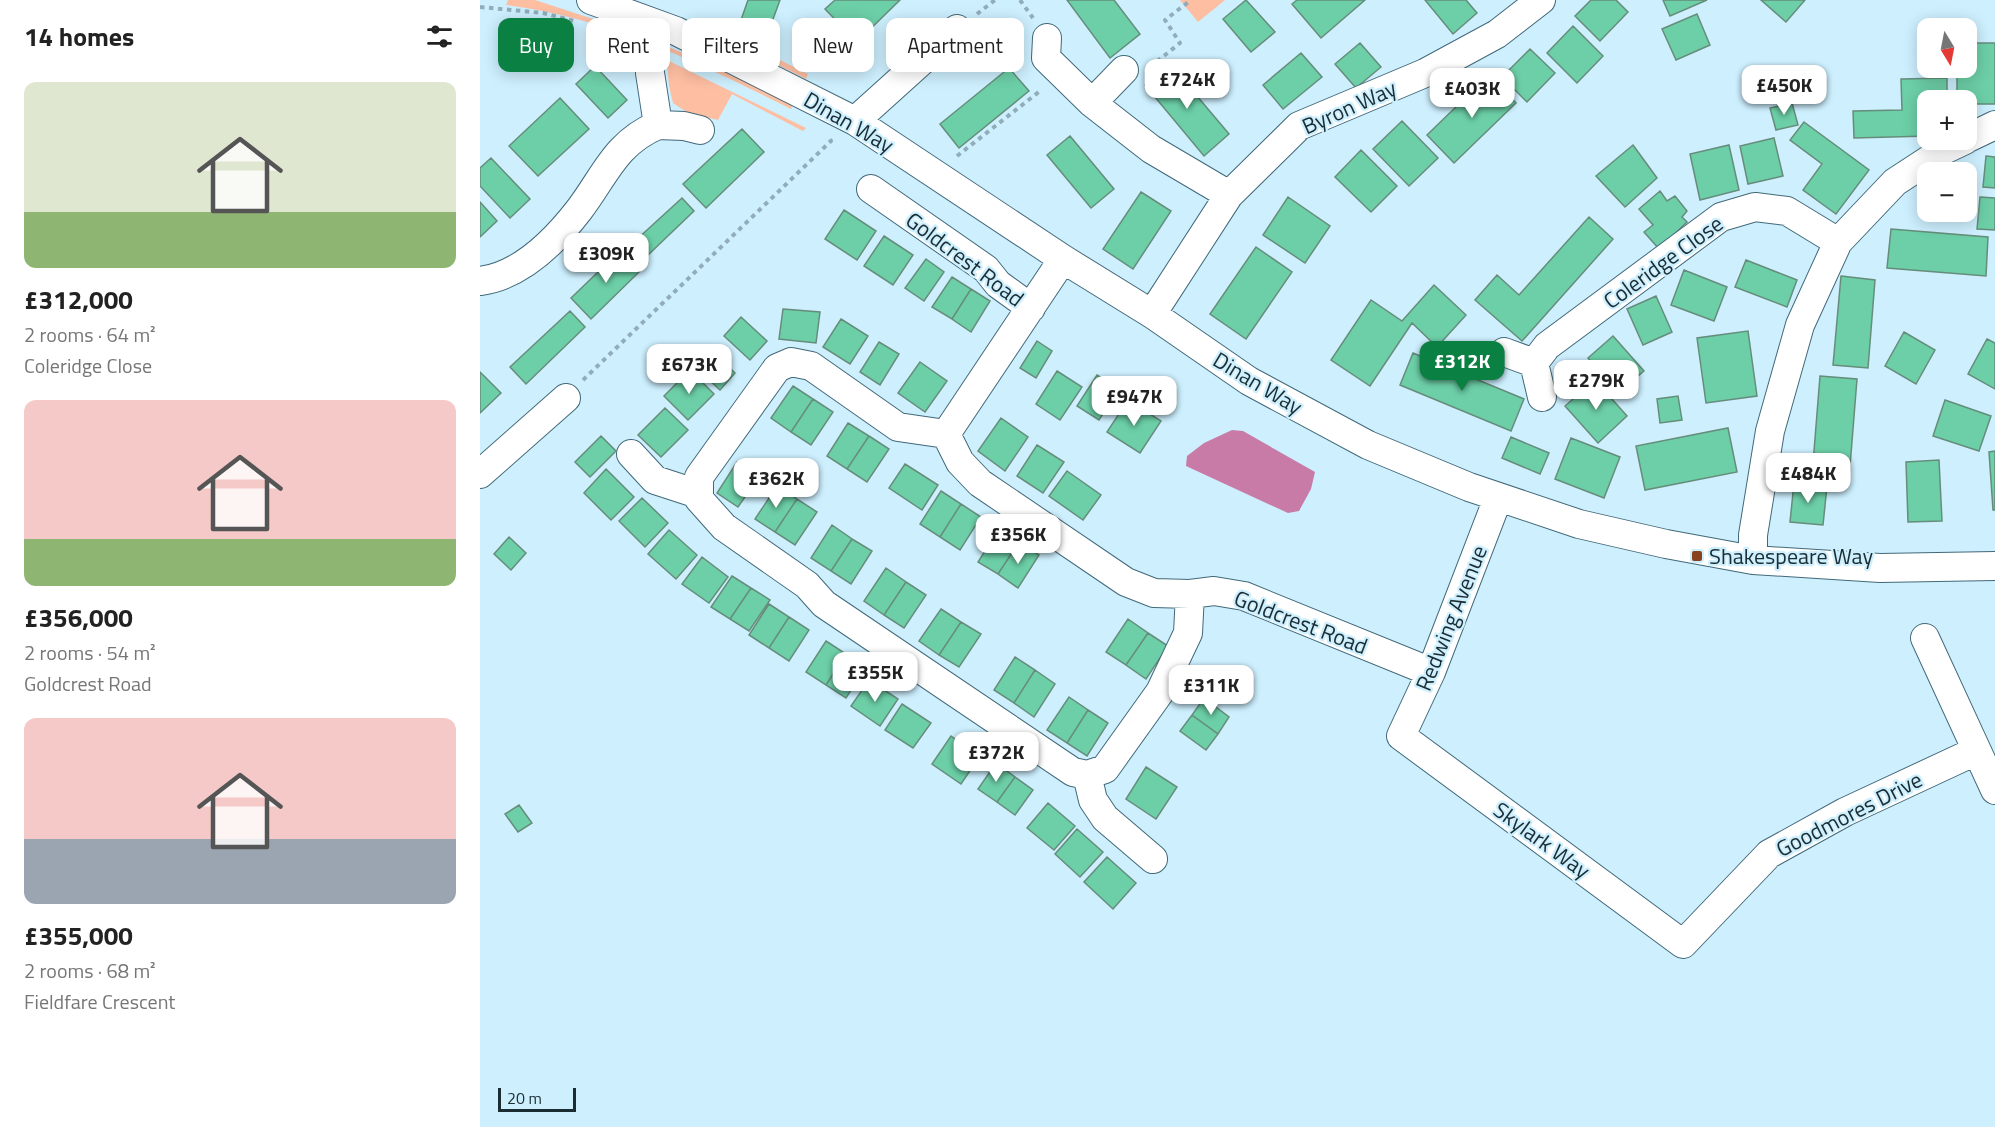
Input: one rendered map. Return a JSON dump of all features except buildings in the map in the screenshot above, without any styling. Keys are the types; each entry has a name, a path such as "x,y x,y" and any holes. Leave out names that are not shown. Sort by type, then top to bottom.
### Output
{"street":[{"name":"Dinan Way","path":"591,0 676,31 855,121 1063,259 1152,314 1250,381 1368,445 1498,498 1578,524 1666,544 1754,560 1880,568 1995,566"},
{"name":"Byron Way","path":"1152,314 1229,195 1299,126 1425,73 1497,34 1541,0"},
{"path":"1047,38 1046,58 1092,103 1151,149 1229,195"},
{"path":"1092,103 1124,70"},
{"path":"855,121 909,72"},
{"path":"650,73 658,124"},
{"path":"480,281 493,279 521,265 548,244 578,211 603,173 631,139 658,124 700,129"},
{"path":"1977,134 1995,125"},
{"path":"1754,560 1753,535 1770,431 1800,325 1838,242 1895,182 1944,150"},
{"name":"Goldcrest Road","path":"871,189 986,269 998,284 1030,308"},
{"name":"Coleridge Close","path":"1534,363 1547,346 1720,217 1755,207 1787,212 1838,242"},
{"name":"Goldcrest Road","path":"1063,259 946,434 960,462 980,483 1126,582 1154,593 1190,594 1214,591 1244,596 1431,672"},
{"path":"1504,352 1534,363 1542,398"},
{"path":"946,434 898,427 811,366 791,362 777,368 699,477 698,494 702,505 724,527 807,585 824,604 1073,772 1086,775 1105,769 1160,692 1188,633 1190,594"},
{"path":"480,474 566,398"},
{"path":"631,454 655,480 698,494"},
{"name":"Redwing Avenue","path":"1401,736 1431,672 1498,498"},
{"path":"1925,638 1995,790"},
{"name":"Skylark Way","path":"1401,736 1683,944"},
{"name":"Goodmores Drive","path":"1683,944 1768,854 1845,812 1976,751"},
{"path":"1086,775 1093,800 1105,818 1153,859"}],"path":[{"path":"1124,70 1132,63 1142,74 1180,43 1165,20 1191,0"},
{"path":"956,157 1061,74"},
{"path":"566,398 694,271 831,141 829,135"}],"shaded area":[{"path":"508,0 535,0 590,18 586,18 586,22 544,11 506,5"},
{"path":"1180,0 1225,0 1198,22"},
{"path":"670,48 682,53 682,57 670,52"},
{"path":"780,60 792,66 792,72 780,66"},
{"path":"670,61 682,67 682,72 692,72 806,128 803,131 732,94 718,120 688,113 673,103 669,86"},
{"path":"716,72 729,72 793,105 791,109"},
{"path":"792,72 808,74 806,79"},
{"path":"1232,430 1243,431 1315,472 1311,489 1299,511 1288,513 1186,466 1187,456 1204,443"}],"place":[{"name":"Shakespeare Way","path":"1697,556"}]}
